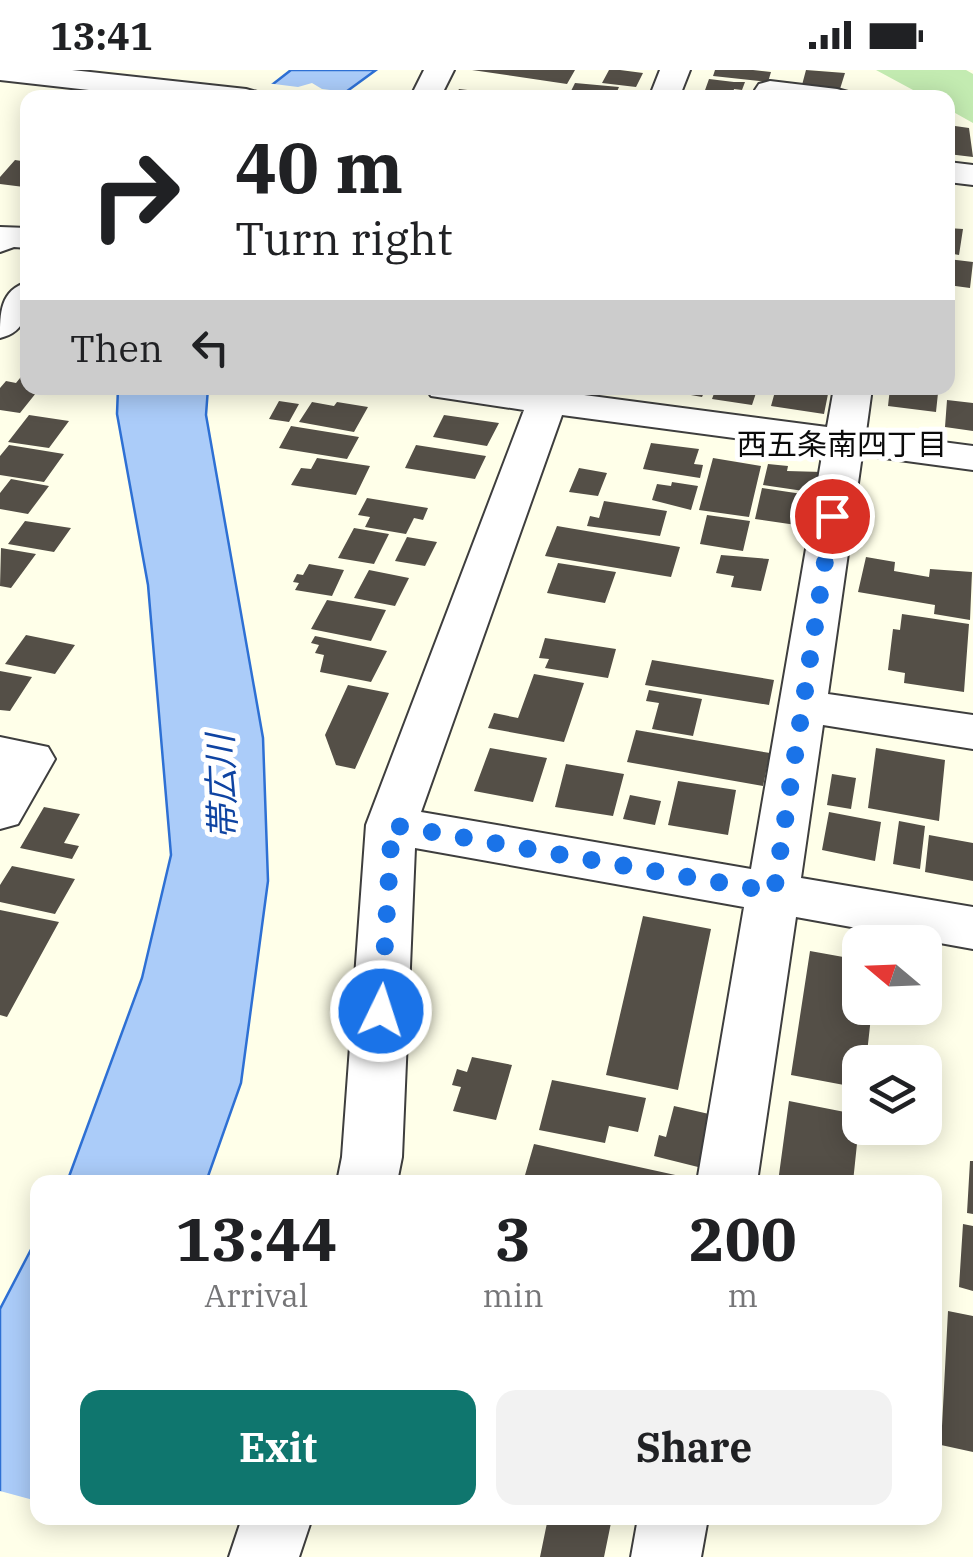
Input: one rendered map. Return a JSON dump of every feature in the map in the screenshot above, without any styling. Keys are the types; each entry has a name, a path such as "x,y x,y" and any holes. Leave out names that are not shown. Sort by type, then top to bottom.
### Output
{"street":[{"path":"0,71 195,87"},
{"path":"0,327 20,303"},
{"path":"368,1175 392,825 550,395 973,458"},
{"path":"728,1175 852,395"},
{"path":"803,706 973,732"},
{"path":"0,754 31,759 0,811"},
{"path":"392,825 973,928"},
{"path":"264,1557 274,1525"},
{"path":"666,1557 672,1525"}],"green space":[{"path":"876,70 966,70 973,74 973,123 955,113 955,90 913,90"}],"water":[{"path":"291,70 376,70 349,90 265,90"},
{"name":"帯広川","path":"118,395 207,395 206,415 263,738 268,881 241,1083 208,1175 70,1175 142,978 171,855 148,585 117,414"},
{"path":"30,1251 31,1525 0,1557 0,1309"}],"pier":[{"path":"266,83 298,87 312,83 330,90 258,90"},
{"path":"0,1491 30,1499 30,1525 88,1525 75,1557 0,1557"}],"building":[{"path":"472,70 575,70 567,84"},
{"path":"609,70 643,73 636,87 602,83"},
{"path":"715,70 771,72 768,82 713,76"},
{"path":"806,70 845,73 840,89 802,85"},
{"path":"709,79 745,82 742,90 705,90"},
{"path":"575,83 619,87 618,90 572,90"},
{"path":"955,126 969,128 973,157 955,155"},
{"path":"15,160 20,161 20,186 0,184 0,177"},
{"path":"955,228 963,229 959,255 955,254"},
{"path":"955,260 973,262 970,288 955,286"},
{"path":"20,378 20,395 34,395 20,413 0,410 0,388 6,381 16,383"},
{"path":"713,395 755,395 752,405 712,399"},
{"path":"774,395 828,395 824,414 771,406"},
{"path":"889,395 938,395 936,412 888,406"},
{"path":"947,400 973,403 973,431 945,427"},
{"path":"279,401 299,404 289,422 269,419"},
{"path":"312,402 368,407 354,432 299,422"},
{"path":"29,415 69,421 49,448 8,442"},
{"path":"444,415 499,423 487,446 433,437"},
{"path":"291,426 359,437 347,459 279,448"},
{"path":"651,443 699,449 694,464 703,465 700,478 643,469"},
{"path":"9,445 64,454 44,482 0,475 0,456"},
{"path":"416,445 486,456 475,479 405,468"},
{"path":"317,458 370,466 356,495 291,485 301,468 311,469"},
{"path":"713,458 761,466 749,517 699,510"},
{"path":"768,464 788,466 787,471 822,472 817,493 763,485"},
{"path":"579,468 607,473 598,496 569,492"},
{"path":"11,479 49,486 28,514 0,509 0,493"},
{"path":"672,482 698,486 691,510 652,500 657,484 671,486"},
{"path":"762,488 809,495 803,526 755,519"},
{"path":"367,498 428,508 423,520 414,518 406,534 365,527 370,517 358,515"},
{"path":"604,501 667,511 660,536 587,526 590,516 599,518"},
{"path":"707,515 750,521 743,551 700,544"},
{"path":"25,521 71,528 54,552 8,544"},
{"path":"557,526 680,547 671,577 545,556"},
{"path":"354,528 389,534 374,564 338,558"},
{"path":"407,537 437,542 425,566 395,561"},
{"path":"1,548 36,554 11,588 0,586"},
{"path":"721,555 769,559 761,591 731,587 734,576 716,573"},
{"path":"866,557 895,562 894,571 929,577 930,569 972,572 970,620 934,614 935,605 858,592"},
{"path":"558,563 616,572 605,603 547,593"},
{"path":"309,564 344,570 332,596 295,590 299,583 293,582 297,574 303,575"},
{"path":"369,570 409,578 395,606 354,598"},
{"path":"327,600 386,610 371,641 311,629"},
{"path":"902,614 969,624 964,692 904,683 905,673 888,670 893,629 900,630"},
{"path":"26,635 75,645 55,674 5,664"},
{"path":"315,636 387,651 371,682 320,672 324,655 315,653 319,645 311,643"},
{"path":"545,638 616,649 608,678 545,668 549,659 539,658"},
{"path":"652,660 774,680 769,705 645,685"},
{"path":"0,671 32,677 10,711 0,710"},
{"path":"534,674 584,683 564,742 488,728 494,713 518,718"},
{"path":"348,685 389,693 355,769 336,765 325,735"},
{"path":"649,690 702,699 693,736 652,729 659,703 646,701"},
{"path":"636,730 770,753 763,786 627,762"},
{"path":"490,748 547,758 533,802 474,791"},
{"path":"876,748 945,760 939,821 868,808"},
{"path":"566,764 624,774 613,816 555,807"},
{"path":"832,774 856,778 851,809 827,805"},
{"path":"678,781 736,790 728,835 668,825"},
{"path":"630,795 661,801 655,825 623,819"},
{"path":"44,807 80,814 64,843 79,846 72,859 20,848"},
{"path":"829,812 881,822 875,861 822,850"},
{"path":"899,821 925,826 920,869 893,864"},
{"path":"929,835 973,843 973,881 925,872"},
{"path":"12,866 75,879 55,914 0,902 0,885"},
{"path":"0,910 59,922 7,1017 0,1015"},
{"path":"643,916 711,929 678,1090 606,1075"},
{"path":"810,951 842,957 842,1025 870,1025 868,1045 842,1045 842,1085 791,1075"},
{"path":"472,1057 512,1065 496,1120 453,1111 461,1087 452,1085 457,1069 467,1072"},
{"path":"552,1080 646,1098 638,1132 609,1126 605,1143 539,1130"},
{"path":"789,1101 842,1111 842,1145 857,1145 854,1175 779,1175"},
{"path":"674,1106 709,1114 698,1167 654,1156 659,1135 666,1137"},
{"path":"534,1144 675,1175 525,1175"},
{"path":"973,1161 973,1214 967,1213"},
{"path":"963,1224 973,1226 973,1291 959,1287"},
{"path":"948,1311 973,1316 973,1452 942,1445"},
{"path":"547,1525 611,1525 604,1557 540,1557"}],"district":[{"name":"西五条南四丁目","path":"842,443"}],"route":[{"path":"381,1011 392,825 774,892 832,516"}]}
